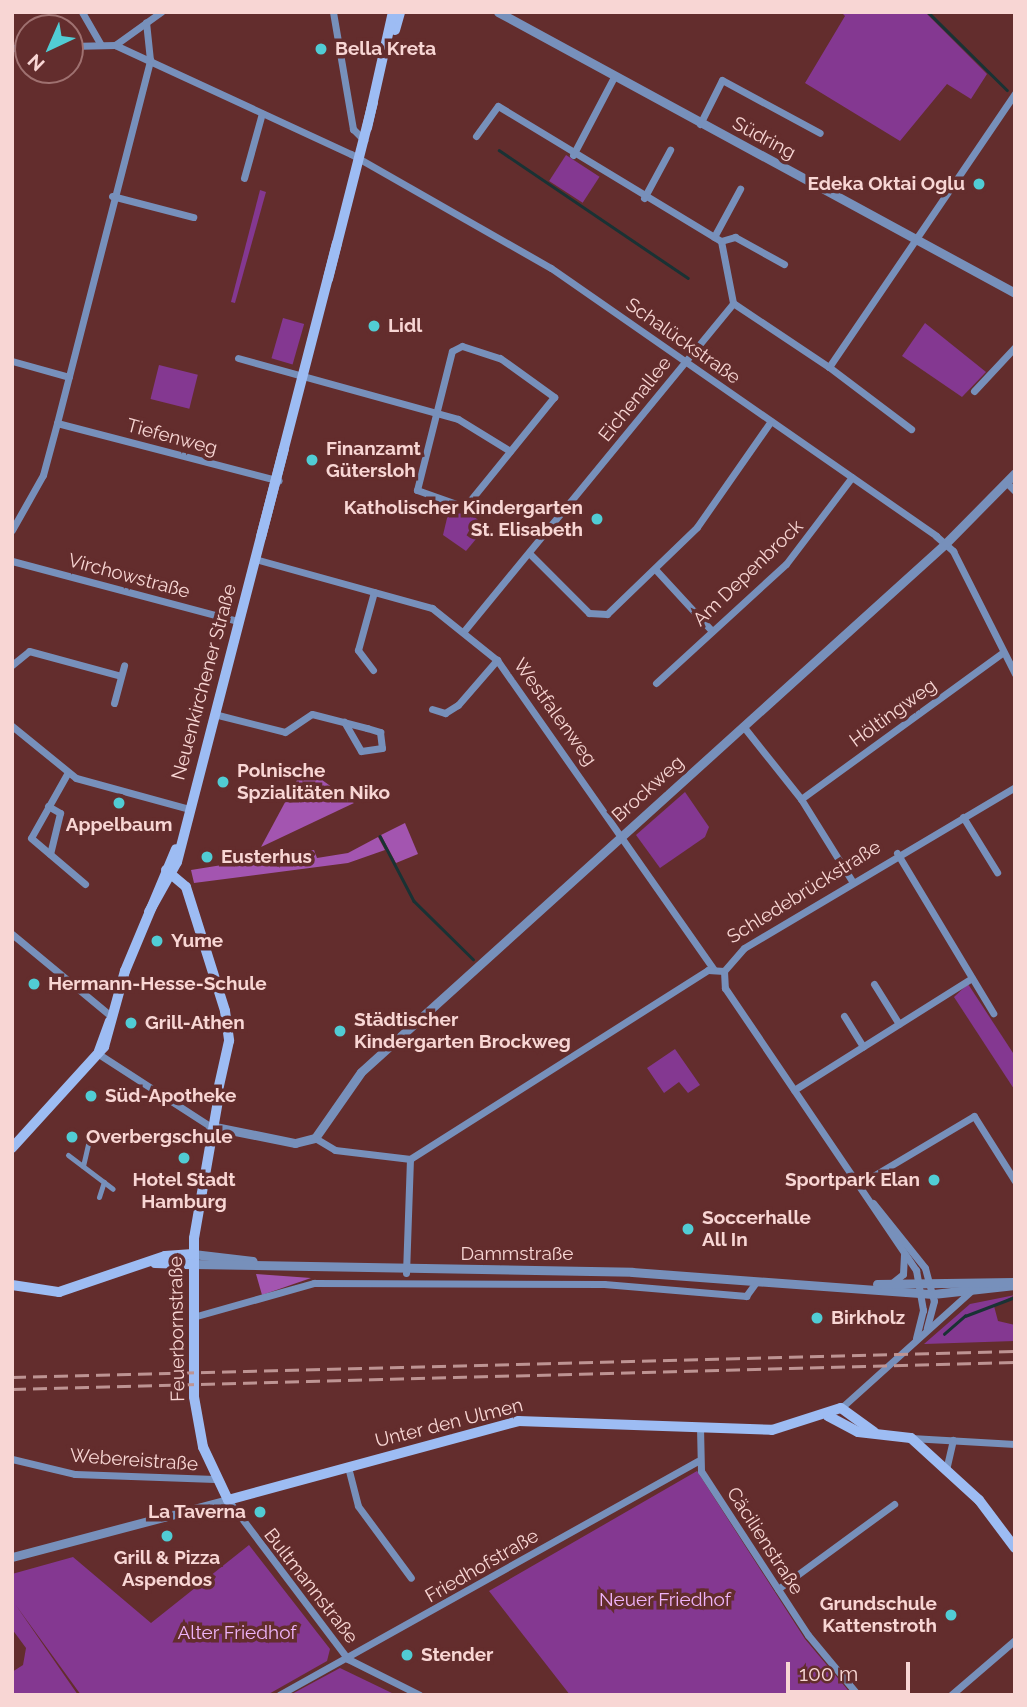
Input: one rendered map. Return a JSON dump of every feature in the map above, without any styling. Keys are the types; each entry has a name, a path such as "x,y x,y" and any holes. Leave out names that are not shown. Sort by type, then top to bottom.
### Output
{"main road":[{"name":"Neuenkirchener Straße","path":"12,1148 98,1052 149,912 182,837 329,283 393,12"},
{"name":"Neuenkirchener Straße","path":"382,66 400,12"},
{"name":"Feuerbornstraße","path":"169,871 186,887 225,1012 229,1041 193,1259 196,1415 215,1479 228,1500"},
{"name":"Dammstraße","path":"12,1285 59,1292 146,1263 193,1259"},
{"name":"Unter den Ulmen","path":"228,1500 518,1421 780,1430 828,1416 841,1408"},
{"path":"841,1408 874,1432"},
{"path":"828,1416 843,1428 911,1438 979,1500 1015,1548"}],"street":[{"path":"82,12 101,45"},
{"path":"84,46 115,44 161,12"},
{"path":"333,12 353,129 364,140"},
{"name":"Südring","path":"498,12 1015,293"},
{"path":"12,530 43,475 57,423 112,196 150,60 146,22"},
{"name":"Schalückstraße","path":"115,44 359,159 551,268 852,477 946,543 1015,674"},
{"path":"573,155 614,77"},
{"path":"700,124 722,80 820,133"},
{"path":"829,367 1015,93"},
{"path":"476,136 498,106 644,198 718,239 735,237 783,264"},
{"path":"244,178 262,113"},
{"path":"644,198 670,150"},
{"path":"740,189 718,239 733,303 829,367 911,429"},
{"path":"112,196 193,217"},
{"name":"Eichenallee","path":"464,631 733,303"},
{"path":"462,346 500,359 554,397 465,507 421,496 417,490 436,413 452,351 462,346"},
{"path":"974,391 1015,347"},
{"path":"238,358 436,413 482,431 510,452"},
{"path":"12,360 69,377"},
{"path":"530,553 598,617 655,569 696,527 771,421"},
{"name":"Tiefenweg","path":"57,423 276,480"},
{"name":"Brockweg","path":"315,1138 361,1072 946,543 1015,473"},
{"name":"Am Depenbrock","path":"656,683 786,564 852,477"},
{"path":"1006,482 1015,491"},
{"name":"Westfalenweg","path":"255,559 432,608 497,660 713,969"},
{"name":"Virchowstraße","path":"12,561 238,621"},
{"path":"655,569 712,631"},
{"path":"373,670 358,650 374,592"},
{"path":"12,665 29,651 121,676"},
{"name":"Höltingweg","path":"801,799 1003,652"},
{"path":"432,709 445,713 458,705 497,660"},
{"path":"114,703 124,665"},
{"path":"214,713 285,732 312,714 344,722 380,732 382,748 361,751 344,722"},
{"path":"12,726 66,774 189,809"},
{"path":"743,726 801,799 852,881"},
{"path":"66,774 31,838 85,884"},
{"name":"Schledebrückstraße","path":"713,969 723,971 744,947 897,853 1015,787"},
{"path":"48,806 60,813 50,854"},
{"path":"963,817 997,872"},
{"path":"897,853 993,1013"},
{"path":"12,934 112,1017"},
{"path":"98,1052 213,1127 295,1143 315,1138 335,1150 410,1159 713,969"},
{"path":"723,971 725,988 927,1288 916,1338"},
{"path":"794,1090 972,978"},
{"path":"874,984 899,1024"},
{"path":"844,1016 863,1046"},
{"path":"860,1189 974,1116 1015,1181"},
{"path":"79,1142 87,1146 83,1167"},
{"path":"68,1155 113,1189"},
{"path":"406,1273 410,1159"},
{"path":"68,1168 76,1161"},
{"path":"99,1197 104,1182"},
{"path":"860,1189 898,1230 927,1288 925,1330"},
{"path":"892,1283 903,1274 904,1253"},
{"name":"Dammstraße","path":"193,1259 406,1273 632,1272 756,1282 927,1288"},
{"path":"193,1317 314,1283 315,1269"},
{"name":"Dammstraße","path":"314,1283 604,1284 746,1296 756,1282"},
{"name":"Dammstraße","path":"848,1286 892,1283 927,1288"},
{"path":"927,1288 1015,1283"},
{"path":"927,1288 970,1292 1015,1283"},
{"name":"Unter den Ulmen","path":"841,1408 970,1292"},
{"path":"698,1461 701,1427"},
{"path":"911,1438 1015,1444"},
{"path":"946,1471 953,1440"},
{"name":"Webereistraße","path":"12,1459 75,1474 215,1479"},
{"name":"Cäcilienstraße","path":"698,1461 778,1590 858,1695"},
{"name":"Friedhofstraße","path":"279,1695 348,1659 698,1461"},
{"path":"348,1467 358,1506 411,1578"},
{"name":"Unter den Ulmen","path":"12,1557 228,1500"},
{"name":"Bultmannstraße","path":"228,1500 348,1659 420,1695"},
{"path":"778,1590 894,1504"},
{"path":"951,1695 1015,1640"}],"green space":[{"path":"841,12 925,12 987,74 971,99 947,84 900,141 805,83 845,16"},
{"path":"566,155 600,177 583,203 549,181"},
{"path":"260,190 266,192 235,303 231,302"},
{"path":"283,318 304,324 293,364 271,358"},
{"path":"925,323 986,372 962,397 902,356"},
{"path":"159,365 198,375 189,409 151,399"},
{"path":"470,513 486,527 466,551 443,535 448,514"},
{"path":"685,792 709,827 705,837 660,868 636,835"},
{"path":"968,984 1015,1056 1014,1089 954,997"},
{"path":"675,1049 700,1085 688,1093 679,1082 664,1093 647,1068"},
{"path":"1015,1295 994,1306 998,1321 1015,1325 1015,1341 924,1344 970,1304"},
{"name":"Neuer Friedhof","path":"697,1471 805,1639 852,1695 570,1695 489,1591"},
{"name":"Alter Friedhof","path":"249,1545 330,1649 327,1661 267,1695 81,1695 15,1604 78,1695 12,1695 12,1672 23,1665 26,1648 12,1629 12,1574 73,1557 151,1623"},
{"path":"340,1668 396,1695 290,1695"}],"shaded area":[{"path":"304,767 354,803 261,847"},
{"path":"405,823 418,854 396,863 381,835"},
{"path":"378,837 385,850 348,863 194,883 191,870 314,850 317,858 348,853"},
{"path":"256,1274 311,1278 262,1295"}],"waterway":[{"path":"928,12 1007,90"},
{"path":"499,150 688,278"},
{"path":"380,836 414,901 473,959"},
{"path":"944,1334 965,1316 1015,1297"}],"railway":[{"path":"12,1377 1015,1351"},
{"path":"12,1389 1015,1362"}],"place":[{"name":"Bella Kreta","path":"321,49"},
{"name":"Edeka Oktai Oglu","path":"979,184"},
{"name":"Lidl","path":"374,326"},
{"name":"Finanzamt Gütersloh","path":"312,460"},
{"name":"Katholischer Kindergarten St. Elisabeth","path":"597,519"},
{"name":"Polnische Spzialitäten Niko","path":"223,782"},
{"name":"Appelbaum","path":"119,803"},
{"name":"Eusterhus","path":"207,857"},
{"name":"Yume","path":"157,941"},
{"name":"Hermann-Hesse-Schule","path":"34,984"},
{"name":"Grill-Athen","path":"131,1023"},
{"name":"Städtischer Kindergarten Brockweg","path":"340,1031"},
{"name":"Süd-Apotheke","path":"91,1096"},
{"name":"Overbergschule","path":"72,1137"},
{"name":"Hotel Stadt Hamburg","path":"184,1158"},
{"name":"Sportpark Elan","path":"934,1180"},
{"name":"Soccerhalle All In","path":"688,1229"},
{"name":"Birkholz","path":"817,1318"},
{"name":"La Taverna","path":"260,1512"},
{"name":"Grill & Pizza Aspendos","path":"167,1536"},
{"name":"Grundschule Kattenstroth","path":"951,1615"},
{"name":"Stender","path":"407,1655"}]}
